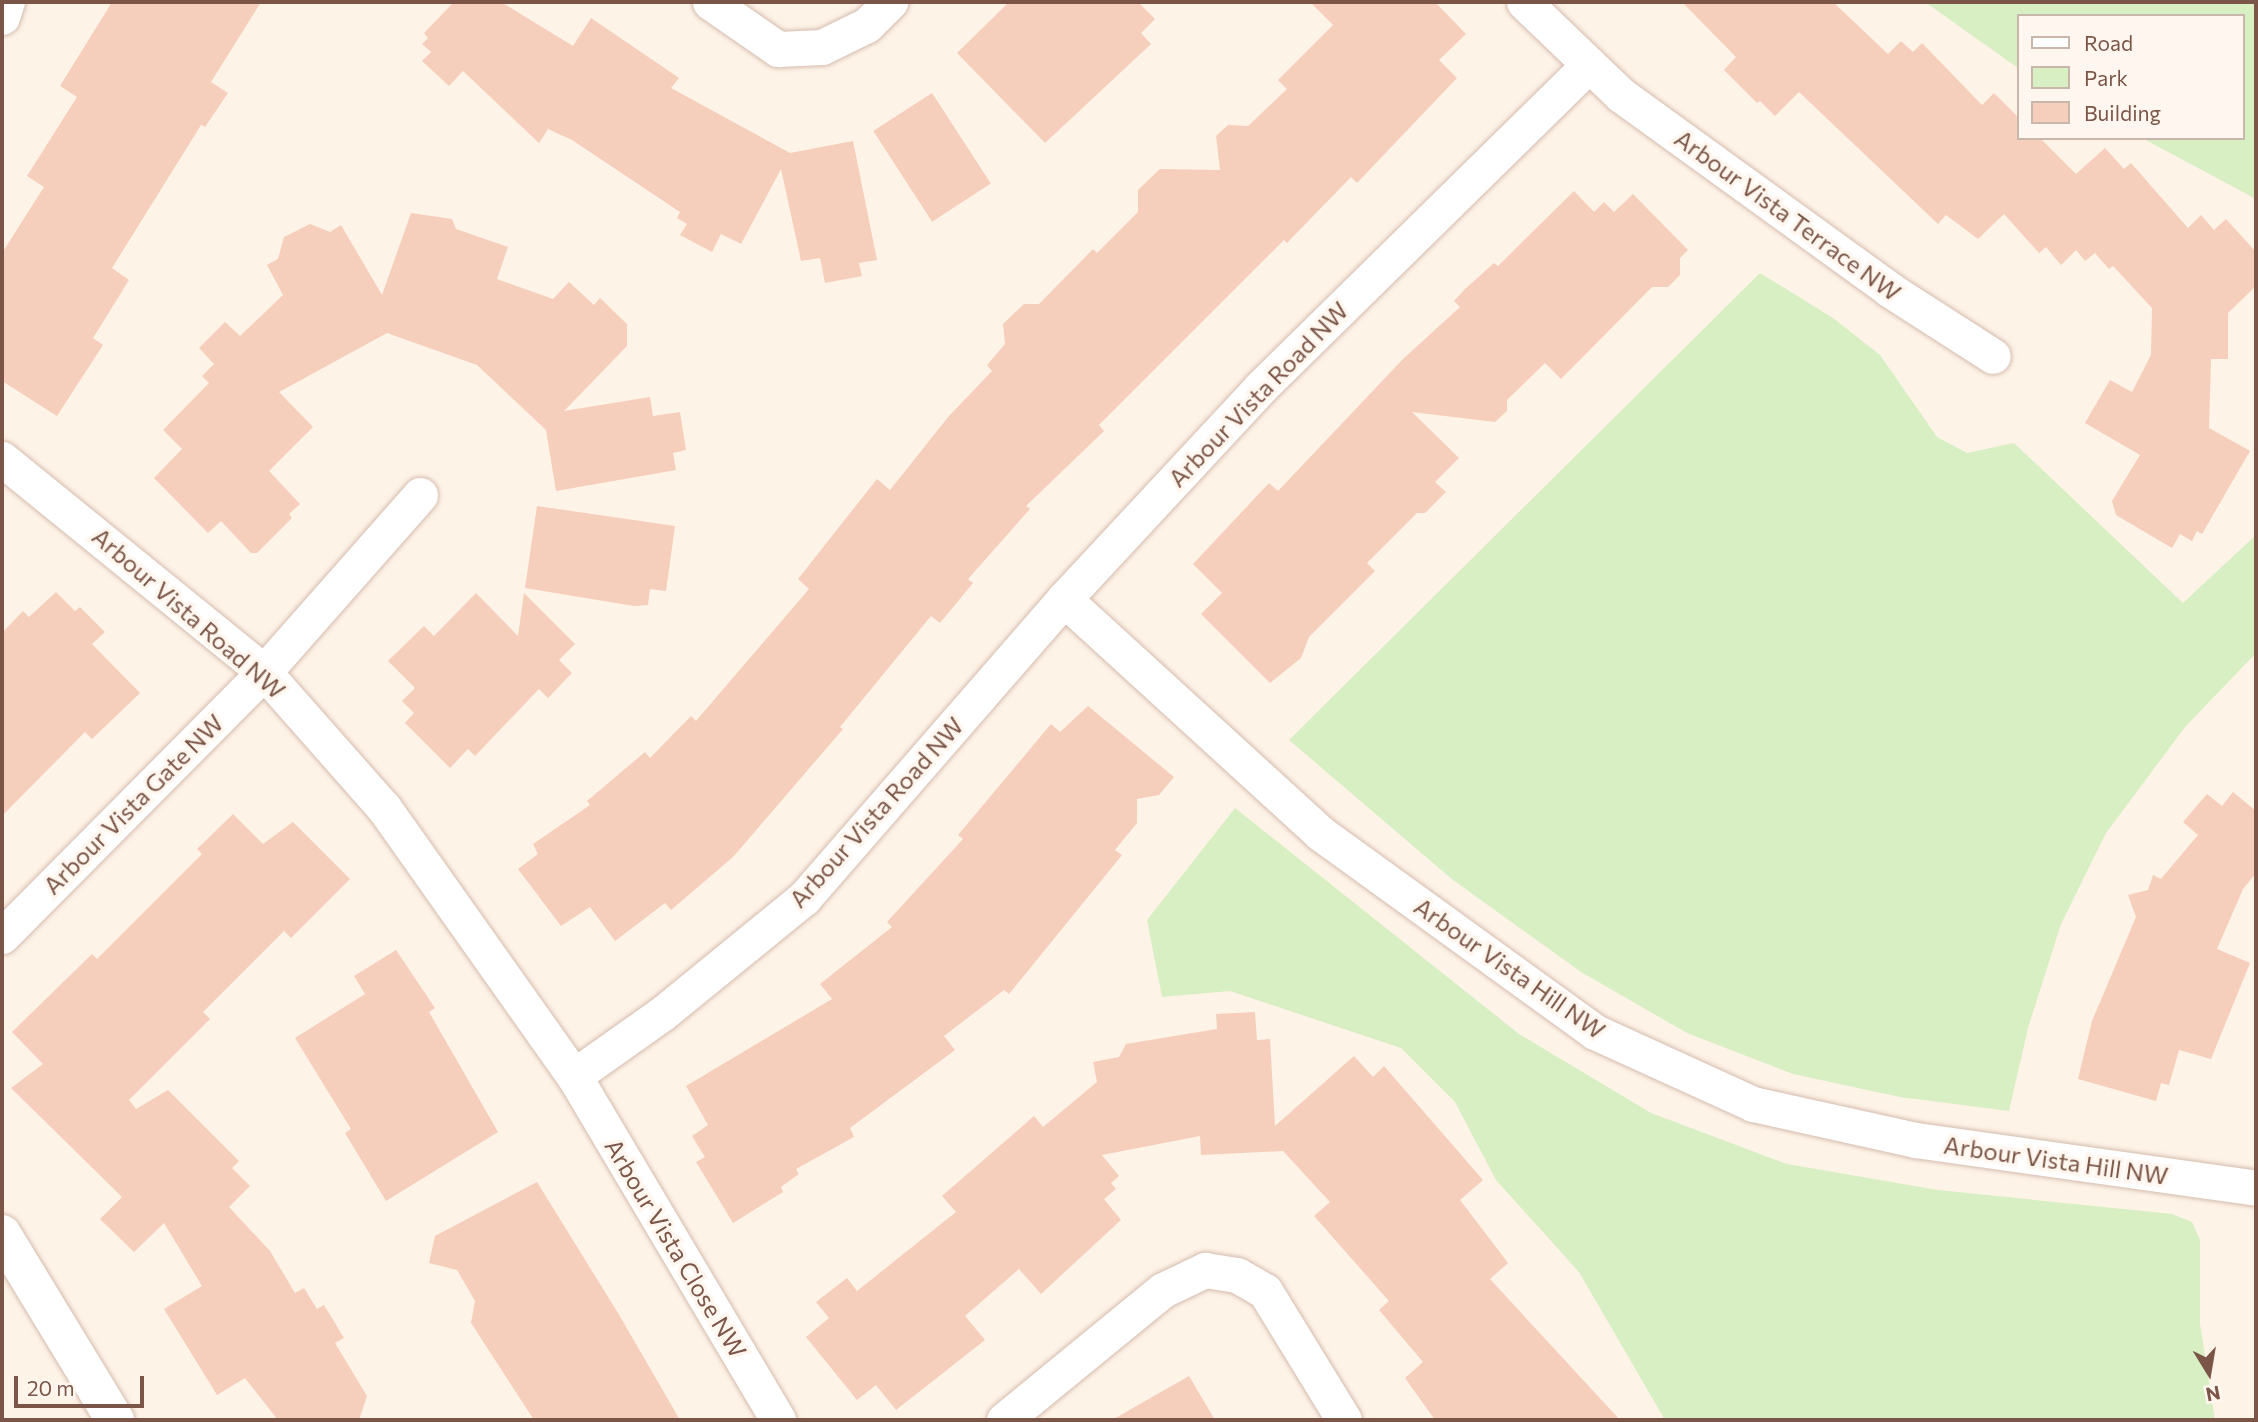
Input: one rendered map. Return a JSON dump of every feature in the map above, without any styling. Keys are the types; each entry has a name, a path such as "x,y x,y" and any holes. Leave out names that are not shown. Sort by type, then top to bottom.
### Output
{"street":[{"path":"2,17 8,2"},
{"path":"710,2 778,49 822,47 867,25 890,2"},
{"path":"1524,2 1589,65"},
{"name":"Arbour Vista Terrace NW","path":"1589,65 1620,95 1867,274 1993,356"},
{"name":"Arbour Vista Road NW","path":"2,459 264,672 384,808 574,1076 663,1013 804,898 1064,599 1261,387 1589,65"},
{"name":"Arbour Vista Gate NW","path":"2,936 264,672 420,495"},
{"name":"Arbour Vista Hill NW","path":"1064,599 1320,833 1595,1032 1753,1104 1916,1140 2256,1188"},
{"name":"Arbour Vista Close NW","path":"574,1076 778,1420"},
{"path":"2,1234 115,1420"},
{"path":"1004,1420 1163,1290 1205,1270 1237,1275 1265,1291 1344,1420"}],"green space":[{"path":"1925,2 2256,2 2256,199 2146,140 2244,140 2244,14 2016,14 2016,67"},
{"path":"1760,273 1833,318 1880,355 1937,437 1967,453 2014,443 2183,603 2256,535 2256,653 2185,727 2106,833 2061,924 2028,1028 2009,1111 1900,1097 1793,1074 1687,1033 1581,972 1453,880 1289,740"},
{"path":"1235,808 1519,1034 1651,1113 1787,1164 1938,1190 2172,1214 2192,1222 2200,1240 2200,1324 2215,1420 1665,1420 1579,1272 1496,1180 1455,1102 1401,1048 1230,991 1162,997 1147,920"}],"building":[{"path":"112,2 261,2 211,82 228,93 205,127 201,125 112,268 129,280 93,338 103,345 57,416 2,381 2,253 44,187 27,176 77,97 60,86"},
{"path":"454,2 501,2 573,46 591,18 679,78 671,88 790,153 853,141 877,260 859,263 862,276 825,283 820,258 801,261 781,169 741,244 721,234 712,252 680,235 687,224 677,218 680,212 572,140 548,129 539,143 463,71 449,86 422,61 431,52 422,44 428,38 424,33"},
{"path":"1009,2 1138,2 1155,19 1141,33 1151,44 1045,143 957,53"},
{"path":"1310,2 1435,2 1466,34 1439,60 1457,78 1357,183 1351,177 1287,243 1284,240 1099,425 1104,431 1026,506 1030,509 968,579 973,583 940,623 931,616 840,727 843,729 733,857 671,910 665,903 615,941 590,907 561,926 518,869 538,854 533,844 590,805 587,801 645,752 650,758 691,716 696,721 809,589 798,579 877,479 890,490 949,416 992,371 987,365 1005,344 1003,324 1024,304 1039,304 1093,249 1097,253 1138,212 1138,190 1160,169 1220,170 1216,136 1228,125 1248,126 1287,89 1278,80 1333,25"},
{"path":"1682,2 1833,2 1888,54 1901,41 1913,52 1922,43 1982,105 1994,93 2016,115 2016,140 2042,140 2076,174 2105,148 2124,169 2131,163 2188,228 2201,215 2214,230 2226,219 2256,252 2256,286 2228,313 2228,359 2211,359 2209,428 2250,451 2202,534 2197,531 2192,541 2180,534 2172,548 2116,515 2112,501 2140,455 2085,423 2110,380 2132,392 2151,355 2152,308 2113,266 2109,269 2095,253 2085,261 2076,250 2061,265 2046,247 2039,253 2004,214 1978,239 1946,215 1938,224 1799,92 1775,116 1760,101 1757,103 1724,70 1736,57"},
{"path":"932,93 991,184 932,222 873,131"},
{"path":"1574,191 1594,212 1604,202 1614,212 1633,194 1688,250 1680,258 1680,275 1668,287 1652,287 1561,379 1545,363 1507,400 1507,411 1495,422 1412,412 1459,458 1435,482 1446,492 1425,513 1417,513 1367,563 1375,571 1309,637 1301,658 1270,683 1201,614 1222,593 1193,564 1269,483 1278,491 1403,359 1460,307 1454,301 1465,289 1494,263 1498,266"},
{"path":"411,213 452,219 456,229 508,247 497,279 553,299 569,282 594,305 600,298 627,324 627,346 564,411 650,397 653,416 680,412 686,450 673,453 676,470 556,491 546,430 477,365 387,333 279,392 313,427 269,471 300,504 289,514 292,518 257,553 251,553 221,521 208,533 154,478 182,449 163,430 209,383 202,376 214,364 199,348 225,322 240,336 283,295 267,265 278,259 284,237 310,224 330,232 341,225 382,295"},
{"path":"537,506 675,526 666,591 650,589 648,605 634,606 525,588"},
{"path":"56,592 75,611 80,607 105,632 92,644 140,693 92,739 85,732 2,816 2,633 23,611 29,617"},
{"path":"476,593 518,636 524,593 575,644 559,660 572,673 548,698 539,689 475,756 468,749 450,768 405,723 414,713 402,701 415,688 388,661 424,626 434,636"},
{"path":"1088,706 1174,777 1159,795 1137,799 1137,823 1115,850 1122,855 1009,994 1004,990 944,1036 955,1050 850,1128 854,1137 796,1169 799,1174 781,1187 783,1192 733,1223 696,1162 705,1157 692,1136 708,1125 686,1086 832,999 820,984 892,927 887,922 963,839 958,835 1051,724 1060,732"},
{"path":"2233,792 2256,811 2256,873 2243,889 2217,949 2250,963 2211,1059 2179,1050 2169,1085 2161,1083 2156,1101 2078,1079 2092,1021 2136,917 2128,895 2148,890 2153,875 2161,879 2198,835 2183,822 2207,794 2222,806"},
{"path":"233,814 263,844 293,822 350,879 291,938 284,931 203,1012 210,1019 129,1100 136,1109 168,1090 239,1161 232,1168 250,1186 229,1207 270,1251 295,1293 304,1288 317,1309 324,1305 344,1338 335,1343 367,1396 359,1420 278,1420 245,1378 217,1395 164,1309 202,1286 164,1223 134,1252 100,1219 122,1197 11,1088 43,1064 12,1032 92,954 97,959 202,854 197,849"},
{"path":"396,950 435,1008 429,1012 498,1132 386,1201 345,1133 351,1129 295,1038 365,994 354,976"},
{"path":"1255,1012 1257,1040 1270,1039 1275,1126 1354,1056 1373,1077 1384,1066 1483,1180 1460,1200 1508,1263 1490,1279 1620,1420 1435,1420 1405,1378 1423,1362 1379,1310 1389,1301 1314,1216 1330,1202 1283,1151 1201,1155 1200,1136 1102,1155 1119,1176 1111,1183 1116,1189 1104,1199 1121,1220 1041,1294 1019,1269 965,1316 985,1340 896,1410 876,1385 857,1400 806,1337 829,1318 816,1302 847,1278 857,1291 956,1212 942,1196 1034,1116 1043,1127 1097,1082 1093,1062 1119,1057 1126,1044 1217,1029 1216,1014"},
{"path":"537,1182 680,1420 534,1420 471,1323 475,1301 457,1270 429,1263 435,1236"},
{"path":"1189,1376 1215,1420 1112,1420"}]}
